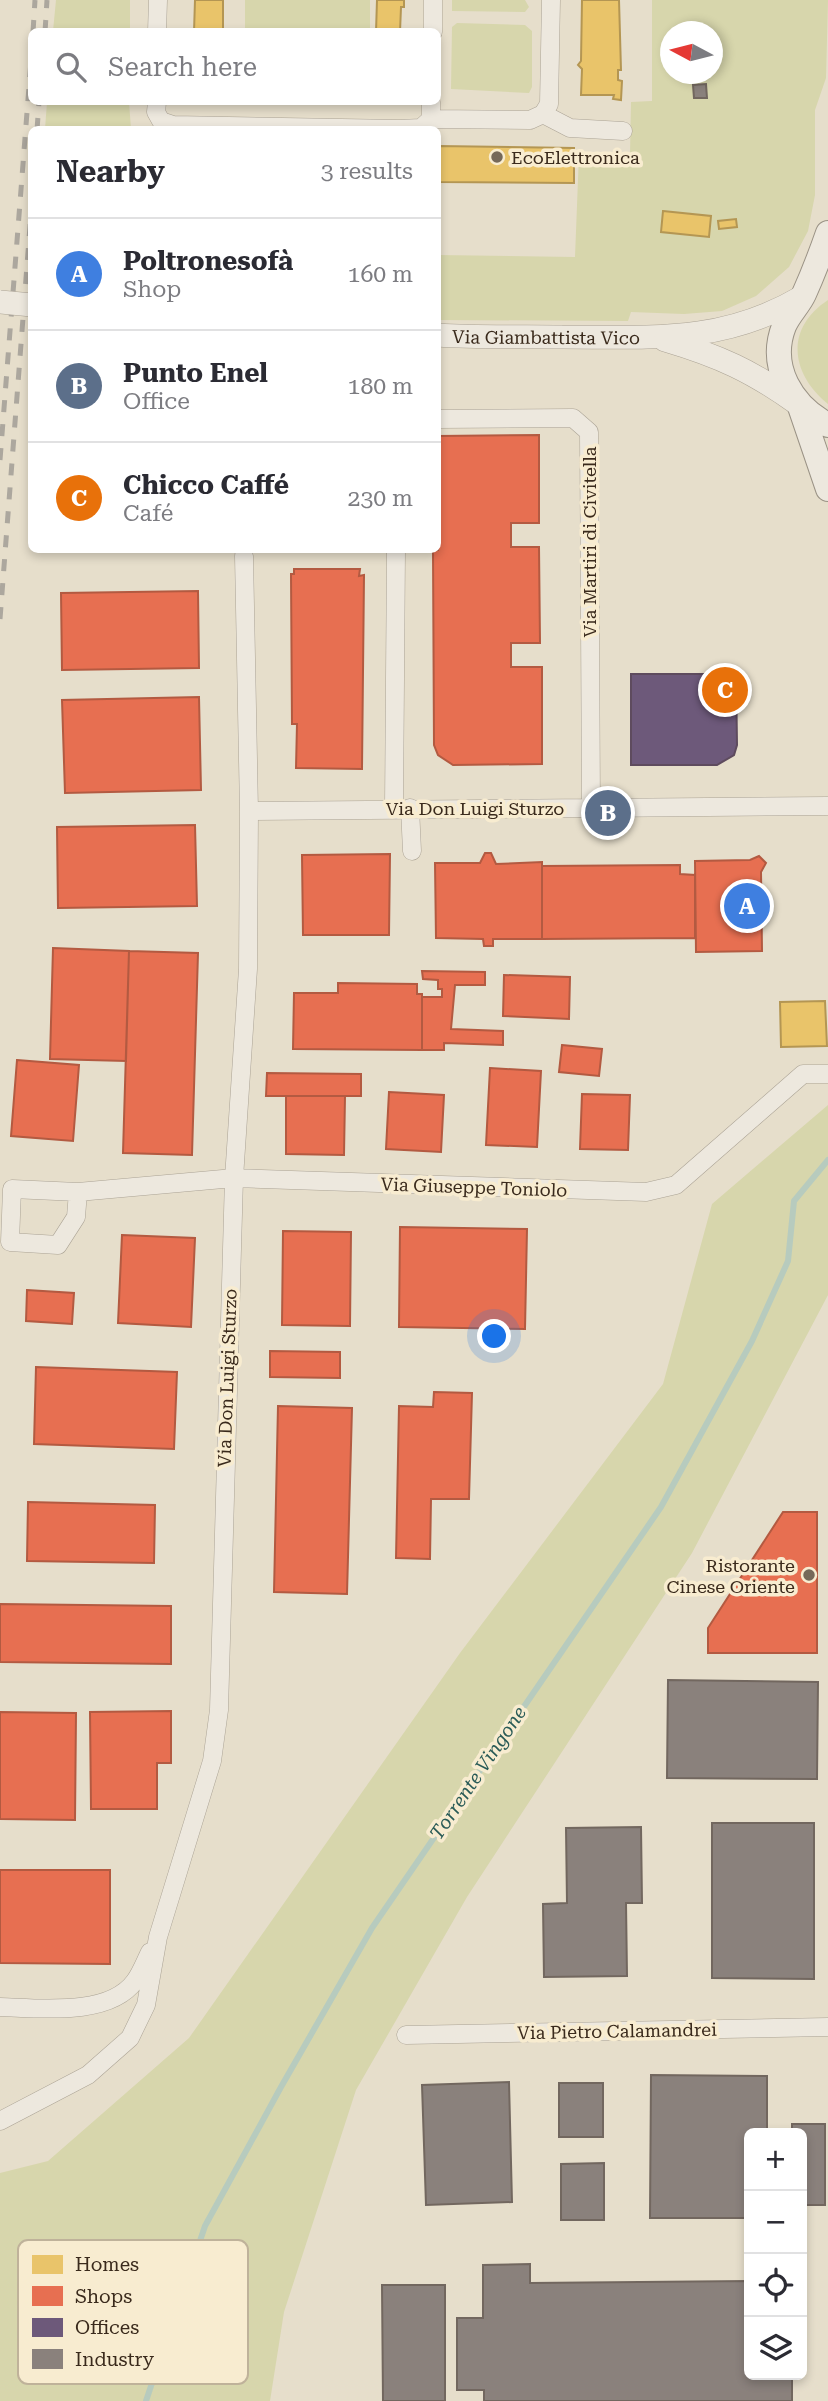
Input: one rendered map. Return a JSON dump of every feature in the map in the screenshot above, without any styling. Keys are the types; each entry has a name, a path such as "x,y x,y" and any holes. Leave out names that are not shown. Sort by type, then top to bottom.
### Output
{"main road":[{"path":"828,233 802,298 783,329 780,347 783,377 798,404 828,489"},
{"path":"802,298 828,281"},
{"path":"798,404 828,425"}],"street":[{"path":"157,28 158,0"},
{"path":"433,0 433,28"},
{"path":"422,126 431,110 530,120 543,114 549,104 551,0"},
{"path":"157,105 156,112 162,121 173,125 252,126"},
{"path":"543,114 570,128 623,131"},
{"name":"Via Giambattista Vico","path":"441,335 655,337 723,330 768,317 802,298"},
{"path":"0,302 28,304"},
{"name":"Via Giambattista Vico","path":"655,337 720,356 763,379 798,404"},
{"name":"Via Martiri di Civitella","path":"441,419 573,418 589,432 591,807"},
{"path":"396,553 402,808 412,851"},
{"name":"Via Don Luigi Sturzo","path":"0,2121 88,2075 130,2038 146,2005 158,1937 212,1761 219,1710 234,1178 248,969 249,811 244,556"},
{"name":"Via Don Luigi Sturzo","path":"249,811 828,806"},
{"name":"Via Giuseppe Toniolo","path":"78,1192 76,1217 58,1245 10,1242 12,1189 78,1192 234,1178 646,1192 676,1185 803,1074 828,1074"},
{"name":"Via Don Luigi Sturzo","path":"0,2007 75,2008 120,1995 134,1982 158,1937"},
{"name":"Via Pietro Calamandrei","path":"406,2035 828,2027"}],"green space":[{"path":"56,0 130,0 130,28 53,28"},
{"path":"245,0 370,0 370,28 245,28"},
{"path":"452,0 525,0 529,7 525,12 452,11"},
{"path":"652,0 828,0 826,78 815,110 815,195 808,231 789,267 756,296 722,311 684,314 631,312 628,321 441,320 441,255 575,257 579,154 630,155 631,102 652,101"},
{"path":"457,23 525,25 532,31 532,87 529,93 451,89 452,27"},
{"path":"47,105 129,105 131,126 45,126"},
{"path":"828,300 828,404 806,379 798,352 804,324"},
{"path":"828,1105 828,1295 692,1553 467,1897 356,2090 284,2312 270,2401 0,2401 0,2173 48,2161 189,2038 460,1653 663,1384 712,1204"}],"building: Homes":[{"path":"195,0 223,0 223,28 194,28"},
{"path":"377,0 404,0 400,28 376,28"},
{"path":"582,0 619,0 621,70 618,70 618,80 622,81 621,100 613,99 614,95 581,95 582,69 578,65 581,61"},
{"path":"441,146 574,148 574,183 441,182"},
{"path":"663,211 711,216 709,237 661,232"},
{"path":"736,219 737,227 719,229 718,221"},
{"path":"825,1001 827,1046 781,1047 780,1002"}],"building: Shops":[{"path":"539,435 539,523 511,523 511,547 539,547 540,643 511,643 511,667 542,667 542,764 453,765 438,755 434,745 433,553 441,553 441,436"},
{"path":"294,569 360,569 359,576 364,575 362,769 296,768 297,724 292,724 291,574 294,574"},
{"path":"198,591 199,668 62,670 61,593"},
{"path":"199,697 201,790 65,793 62,700"},
{"path":"195,825 197,906 58,908 57,827"},
{"path":"485,853 491,853 496,864 542,862 542,939 493,939 493,946 484,946 483,939 436,938 435,863 480,863"},
{"path":"390,854 389,935 303,935 302,855"},
{"path":"759,856 766,863 761,872 762,951 696,952 695,861 750,860"},
{"path":"680,865 680,874 695,875 695,938 542,939 542,866"},
{"path":"53,948 129,951 126,1061 50,1059"},
{"path":"129,951 198,953 192,1155 123,1153"},
{"path":"422,971 485,972 485,985 455,985 451,1029 503,1031 503,1045 444,1043 444,1050 422,1050 422,997 442,997 442,989 438,989 438,980 423,979"},
{"path":"504,975 570,977 569,1019 503,1016"},
{"path":"338,983 417,984 417,994 422,994 422,1050 293,1049 294,993 338,993"},
{"path":"562,1045 602,1049 599,1076 559,1072"},
{"path":"17,1060 79,1065 73,1141 11,1136"},
{"path":"490,1068 541,1071 537,1147 486,1145"},
{"path":"267,1073 361,1074 361,1096 266,1096"},
{"path":"389,1092 444,1095 441,1152 386,1149"},
{"path":"582,1094 630,1095 628,1150 580,1149"},
{"path":"286,1096 345,1096 344,1155 286,1154"},
{"path":"400,1227 527,1229 525,1329 399,1327"},
{"path":"283,1231 351,1232 350,1326 282,1325"},
{"path":"122,1235 195,1238 191,1327 118,1323"},
{"path":"27,1290 74,1293 72,1324 26,1321"},
{"path":"270,1351 340,1352 340,1378 270,1377"},
{"path":"36,1367 177,1372 174,1449 34,1444"},
{"path":"434,1392 472,1393 469,1499 431,1499 430,1559 396,1558 399,1406 433,1407"},
{"path":"278,1406 352,1408 347,1594 274,1592"},
{"path":"28,1502 155,1505 154,1563 27,1561"},
{"path":"783,1512 817,1512 817,1653 708,1653 708,1628"},
{"path":"0,1604 171,1606 171,1664 0,1662"},
{"path":"171,1711 171,1763 157,1763 157,1809 91,1809 90,1712"},
{"path":"0,1712 76,1713 75,1820 0,1819"},
{"path":"0,1870 110,1870 110,1964 0,1963"}],"building: Offices":[{"path":"631,674 736,674 737,745 734,755 717,765 631,765"}],"building: Industry":[{"path":"706,84 707,98 694,98 693,85"},
{"path":"668,1680 818,1682 817,1779 667,1778"},
{"path":"712,1823 814,1823 814,1979 712,1978"},
{"path":"641,1827 642,1903 626,1903 627,1976 544,1977 543,1904 567,1903 566,1828"},
{"path":"651,2075 767,2076 767,2128 744,2128 744,2218 650,2218"},
{"path":"509,2082 512,2202 426,2205 422,2085"},
{"path":"559,2083 603,2083 603,2137 559,2137"},
{"path":"792,2124 825,2124 825,2205 807,2205 807,2128 792,2128"},
{"path":"604,2163 604,2220 561,2220 561,2164"},
{"path":"530,2264 530,2283 744,2281 744,2380 792,2380 792,2401 484,2401 484,2390 457,2390 457,2318 483,2318 483,2265"},
{"path":"382,2285 445,2285 445,2401 383,2401"}],"waterway":[{"name":"Torrente Vingone","path":"200,2240 205,2226 281,2087 372,1928 661,1507 752,1341 788,1261 794,1201 828,1160"},
{"name":"Torrente Vingone","path":"146,2401 152,2384"}],"railway":[{"path":"33,28 35,0"},
{"path":"45,28 47,0"},
{"path":"0,460 28,100"},
{"path":"37,126 39,105"},
{"path":"0,619 28,252"}],"place":[{"name":"EcoElettronica","path":"497,157"},
{"name":"Chicco Caffé","path":"725,690"},
{"name":"Punto Enel","path":"608,813"},
{"name":"Poltronesofà","path":"747,906"},
{"name":"Ristorante Cinese Oriente","path":"809,1575"}]}
